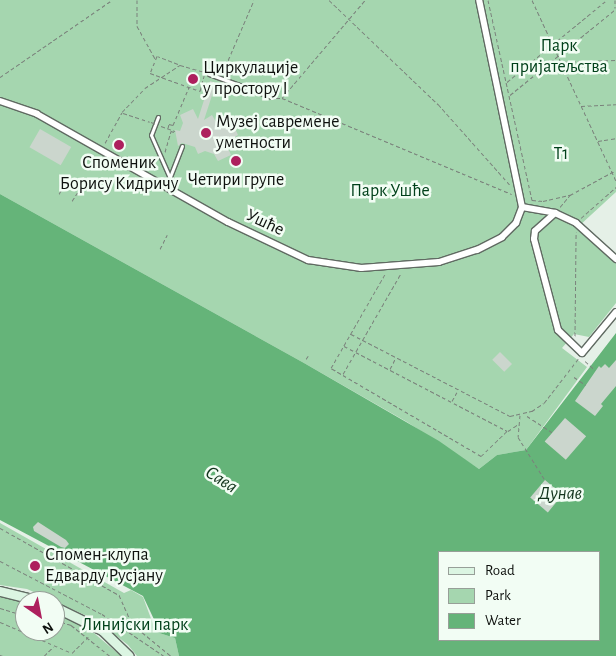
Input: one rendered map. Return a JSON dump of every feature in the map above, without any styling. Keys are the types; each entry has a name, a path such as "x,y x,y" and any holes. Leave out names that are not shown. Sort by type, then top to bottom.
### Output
{"main road":[{"path":"0,591 15,595"},
{"path":"65,612 102,630 129,656"}],"street":[{"path":"479,0 522,207 555,213 576,223 616,259"},
{"name":"Ушће","path":"0,101 37,114 228,222 308,260 334,266 404,267 460,256 490,244 516,223 522,207"},
{"path":"555,213 536,231 534,239 558,330 581,355 616,312"}],"lane":[{"path":"207,74 220,77 272,97"},
{"path":"158,117 152,135 170,178"},
{"path":"166,187 182,146"}],"path":[{"path":"0,77 112,0"},
{"path":"137,0 137,26 155,60"},
{"path":"220,77 229,65 254,0"},
{"path":"272,97 282,98 512,195 512,188 501,173 438,104 347,20 330,0"},
{"path":"282,98 365,0"},
{"path":"488,0 532,200 543,201 570,195 616,170"},
{"path":"532,0 559,62 616,181"},
{"path":"506,82 607,0"},
{"path":"509,96 616,9 615,0"},
{"path":"157,56 180,64 207,74 200,90 150,73 157,56"},
{"path":"559,62 616,60"},
{"path":"101,150 122,112 132,100 180,64"},
{"path":"169,128 189,87"},
{"path":"580,106 616,104"},
{"path":"122,112 156,124"},
{"path":"159,125 169,128 173,132"},
{"path":"597,141 616,138"},
{"path":"59,194 67,180"},
{"path":"72,201 81,186"},
{"path":"576,340 574,334 576,223 616,187"},
{"path":"555,213 570,195"},
{"path":"160,249 167,235"},
{"path":"343,374 404,267"},
{"path":"388,268 331,368 481,456 507,431 518,425"},
{"path":"350,334 500,413 520,415 544,403 581,355 595,370"},
{"path":"344,346 507,431"},
{"path":"389,370 396,358"},
{"path":"574,377 586,385"},
{"path":"451,402 458,391"},
{"path":"520,415 518,437 545,480"},
{"path":"527,416 553,433"},
{"path":"0,528 119,595 132,624 171,656"},
{"path":"0,561 102,614 164,656"},
{"path":"0,608 15,613"},
{"path":"0,622 72,653 88,637"},
{"path":"65,623 88,637 110,656"},
{"path":"44,656 54,646"}],"green space":[{"name":"Парк Ушће","path":"0,0 616,0 616,192 579,226 616,256 616,303 589,337 574,334 562,348 587,367 526,450 497,455 479,469 407,422 0,194"},
{"name":"Линијски парк","path":"0,523 124,593 131,590 143,597 156,632 175,638 179,656 137,656 128,645 98,621 65,606 65,591 31,591 0,585"},
{"path":"0,594 15,598 15,641 65,641 65,617 88,628 121,656 0,656"}],"water":[{"path":"0,194 304,363 439,441 479,469 497,455 526,450 616,333 616,656 179,656 175,638 156,632 158,628 143,596 0,520"}],"building":[{"name":"Музеј савремене уметности","path":"210,81 216,83 204,120 212,115 216,122 225,126 232,122 238,135 231,139 228,148 231,155 218,161 214,154 205,151 198,154 195,147 182,143 178,146 175,130 180,131 183,123 180,115 193,109 198,119"},
{"path":"40,129 71,147 61,165 30,147"},
{"path":"500,352 512,364 504,372 492,360"},
{"path":"616,360 616,386 601,404 603,406 595,416 575,401 599,366 601,368 605,364 609,368"},
{"path":"565,418 586,436 566,460 545,441"},
{"path":"545,480 563,495 548,512 530,498"},
{"path":"38,522 66,540 69,544 65,548 61,547 34,531 33,527"}],"place":[{"name":"Циркулације у простору I","path":"193,79"},
{"name":"Музеј савремене уметности","path":"206,133"},
{"name":"Споменик Борису Кидричу","path":"119,145"},
{"name":"Четири групе","path":"236,161"},
{"name":"Спомен-клупа Едварду Русјану","path":"35,566"}],"park label":[{"name":"Парк пријатељства","path":"559,57"},
{"name":"Т1","path":"561,154"}],"water label":[{"name":"Сава","path":"221,480"},
{"name":"Дунав","path":"560,494"}]}
